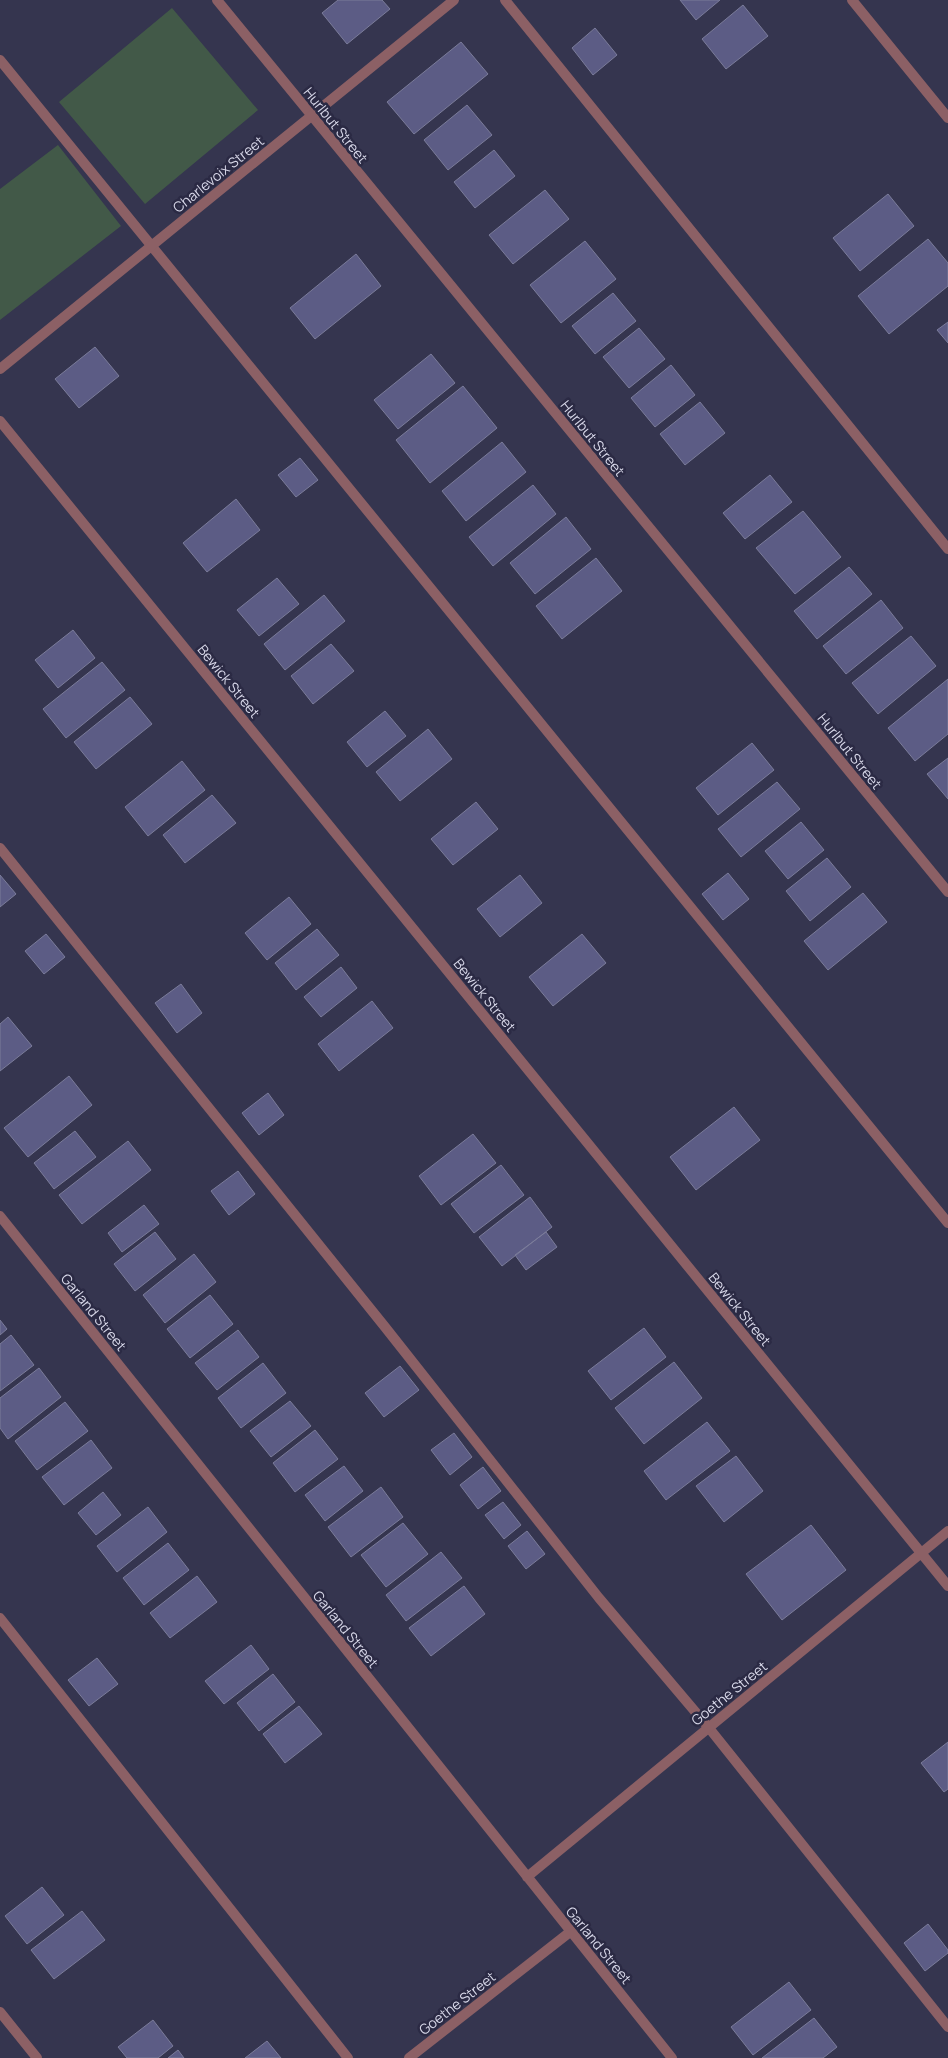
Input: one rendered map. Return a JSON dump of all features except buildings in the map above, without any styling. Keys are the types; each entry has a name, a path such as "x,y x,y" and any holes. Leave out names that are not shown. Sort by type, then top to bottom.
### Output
{"street":[{"name":"Hurlbut Street","path":"217,0 948,892"},
{"name":"Charlevoix Street","path":"0,369 454,0"},
{"path":"505,0 948,549"},
{"path":"852,0 948,118"},
{"path":"0,60 948,1222"},
{"name":"Bewick Street","path":"0,421 948,1586"},
{"path":"0,848 385,1327 599,1598 709,1728 948,2027"},
{"name":"Garland Street","path":"0,1216 672,2058"},
{"name":"Goethe Street","path":"527,1877 948,1531"},
{"path":"0,1618 348,2058"},
{"name":"Goethe Street","path":"409,2058 570,1932"},
{"path":"0,2012 37,2058"}],"green space":[{"path":"172,8 258,110 145,204 59,102"},
{"path":"58,145 121,226 0,320 0,189"}]}
